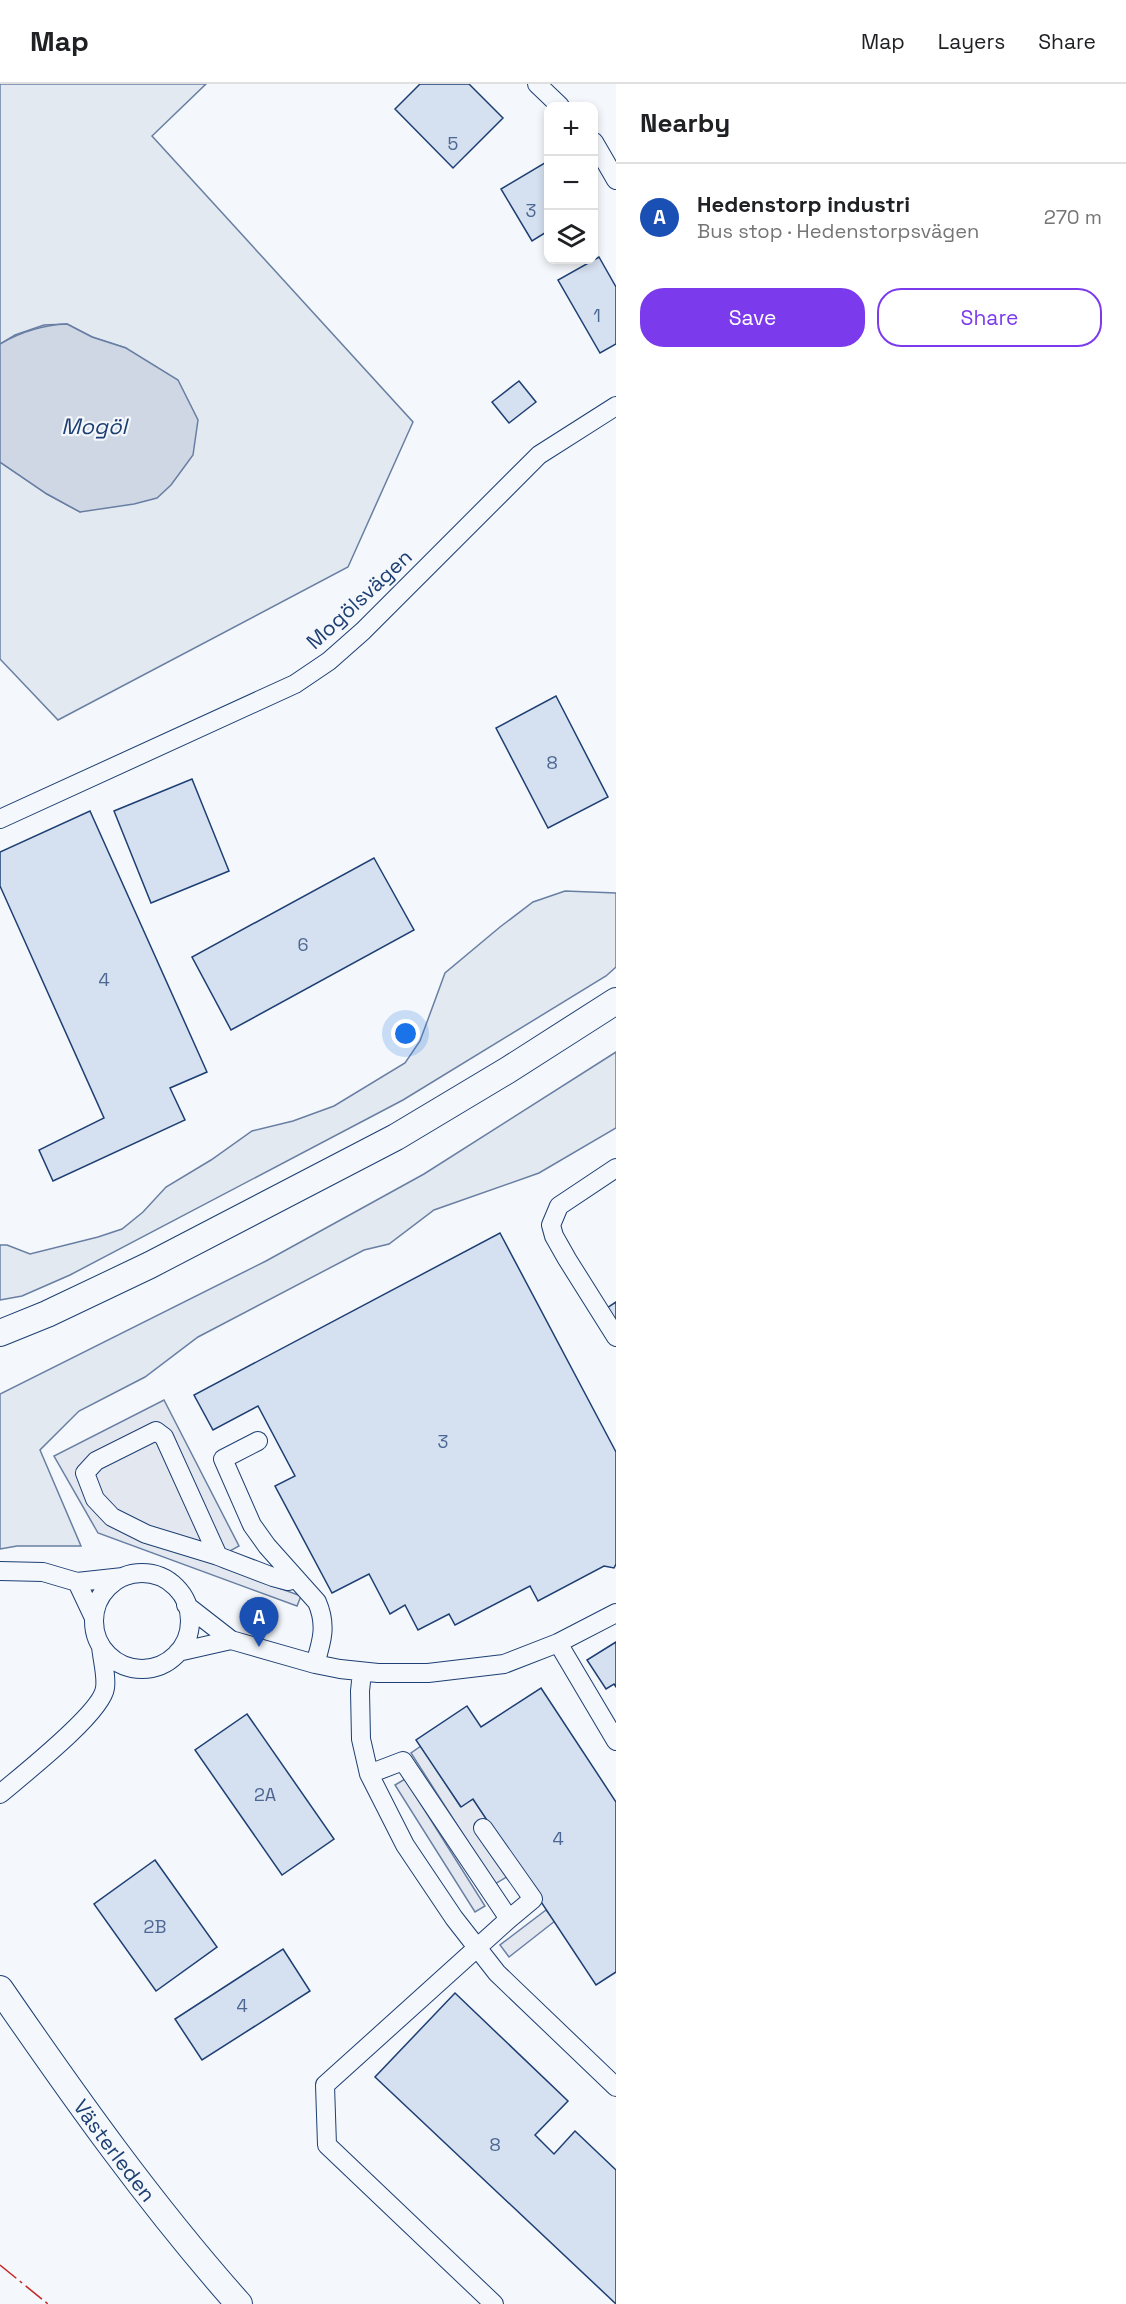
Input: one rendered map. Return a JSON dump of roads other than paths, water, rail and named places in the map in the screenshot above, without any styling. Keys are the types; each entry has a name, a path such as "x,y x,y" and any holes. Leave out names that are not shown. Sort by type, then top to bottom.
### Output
{"highway":[{"path":"0,1333 47,1314 150,1265 386,1143 508,1070 616,1001"},
{"path":"0,1349 159,1278 286,1213 405,1149 616,1020"},
{"name":"Västerleden","path":"0,1989 91,2121 141,2187 239,2304"},
{"name":"Västerleden","path":"0,2008 82,2128 132,2194 224,2304"}],"street":[{"path":"537,84 556,102"},
{"path":"598,149 616,180"},
{"name":"Mogölsvägen","path":"0,819 295,684 329,661 363,632 540,455 616,406"},
{"path":"616,1168 560,1206 551,1225 567,1259 616,1337"},
{"path":"218,1556 164,1437 156,1431 96,1461 85,1473 95,1499 112,1517 146,1534 218,1556 273,1577 288,1581 296,1579"},
{"path":"258,1441 223,1459 252,1525 317,1602 324,1625 323,1638 315,1664"},
{"path":"0,1571 43,1572 77,1582 150,1574 165,1580 178,1591 186,1605 231,1640 315,1664 362,1672 428,1673 504,1664 558,1643 616,1613"},
{"path":"94,1618 97,1605 104,1593 113,1583 125,1577"},
{"path":"77,1582 94,1618 96,1636 101,1646 115,1661 134,1668 158,1666 178,1652 231,1640"},
{"path":"178,1652 188,1630 186,1605"},
{"path":"558,1643 616,1741"},
{"path":"101,1646 106,1689"},
{"path":"0,1794 88,1715 106,1689 134,1668"},
{"path":"362,1672 361,1739 369,1774 405,1845 476,1949 496,1973 616,2087"},
{"path":"369,1774 403,1761 509,1920"},
{"path":"483,1828 532,1899 325,2085 327,2145 494,2304"}],"water":[{"name":"Mogöl","path":"67,324 92,337 126,348 178,380 198,420 193,455 171,485 157,498 80,512 47,494 0,462 0,344 32,330"}],"place":[{"name":"Hedenstorp industri","path":"259,1647"}]}
